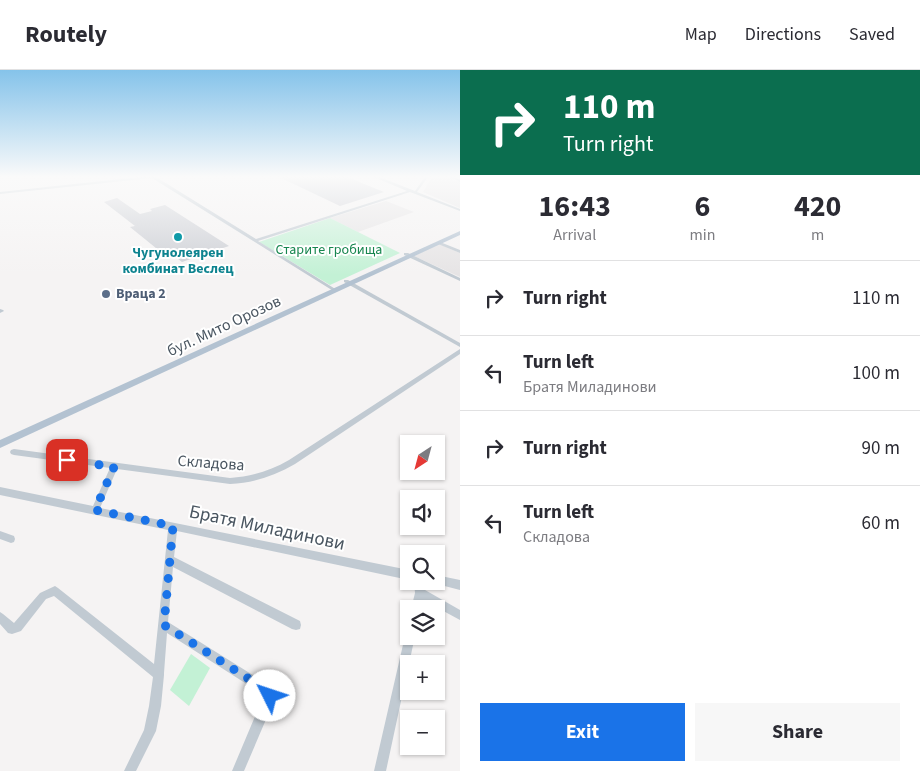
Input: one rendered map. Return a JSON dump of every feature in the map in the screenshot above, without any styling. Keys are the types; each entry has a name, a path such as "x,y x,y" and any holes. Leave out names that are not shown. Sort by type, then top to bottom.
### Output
{"main road":[{"name":"бул. Мито Орозов","path":"0,438 408,255 460,229"},
{"name":"бул. Мито Орозов","path":"408,255 460,233"},
{"name":"бул. Мито Орозов","path":"0,444 332,289"}],"street":[{"path":"205,210 332,289"},
{"path":"255,241 356,210"},
{"path":"439,243 460,252"},
{"path":"408,255 460,280"},
{"path":"348,282 460,344"},
{"name":"Складова","path":"14,452 114,467 230,481 245,481 272,474 460,351"},
{"path":"95,510 114,467"},
{"name":"Братя Миладинови","path":"0,491 400,573"},
{"path":"130,771 150,731 159,675 173,526"},
{"path":"0,535 11,539"},
{"path":"170,560 296,625"},
{"path":"445,582 460,585"},
{"path":"418,600 420,590"},
{"path":"0,617 12,628 17,627 43,596 55,591 159,675"},
{"path":"420,593 460,615"},
{"path":"164,625 268,691 270,696 238,771"},
{"path":"380,771 408,645"}],"shaded area":[{"path":"357,210 408,210 414,212 358,232 330,218"},
{"path":"439,244 460,253 460,277 414,256"}],"green space":[{"name":"Старите гробища","path":"330,218 400,253 330,285 259,242"},
{"path":"191,654 210,668 189,706 170,690"}],"building":[{"name":"Чугунолеярен комбинат Веслец","path":"114,210 134,210 140,214 152,211 151,210 172,210 229,246 182,262 173,255 167,257 130,227 135,226"}],"place":[{"name":"Чугунолеярен комбинат Веслец","path":"178,237"},
{"name":"Враца 2","path":"106,294"}],"route":[{"path":"67,460 114,467 95,510 173,526 164,625 268,691 270,696"}]}
